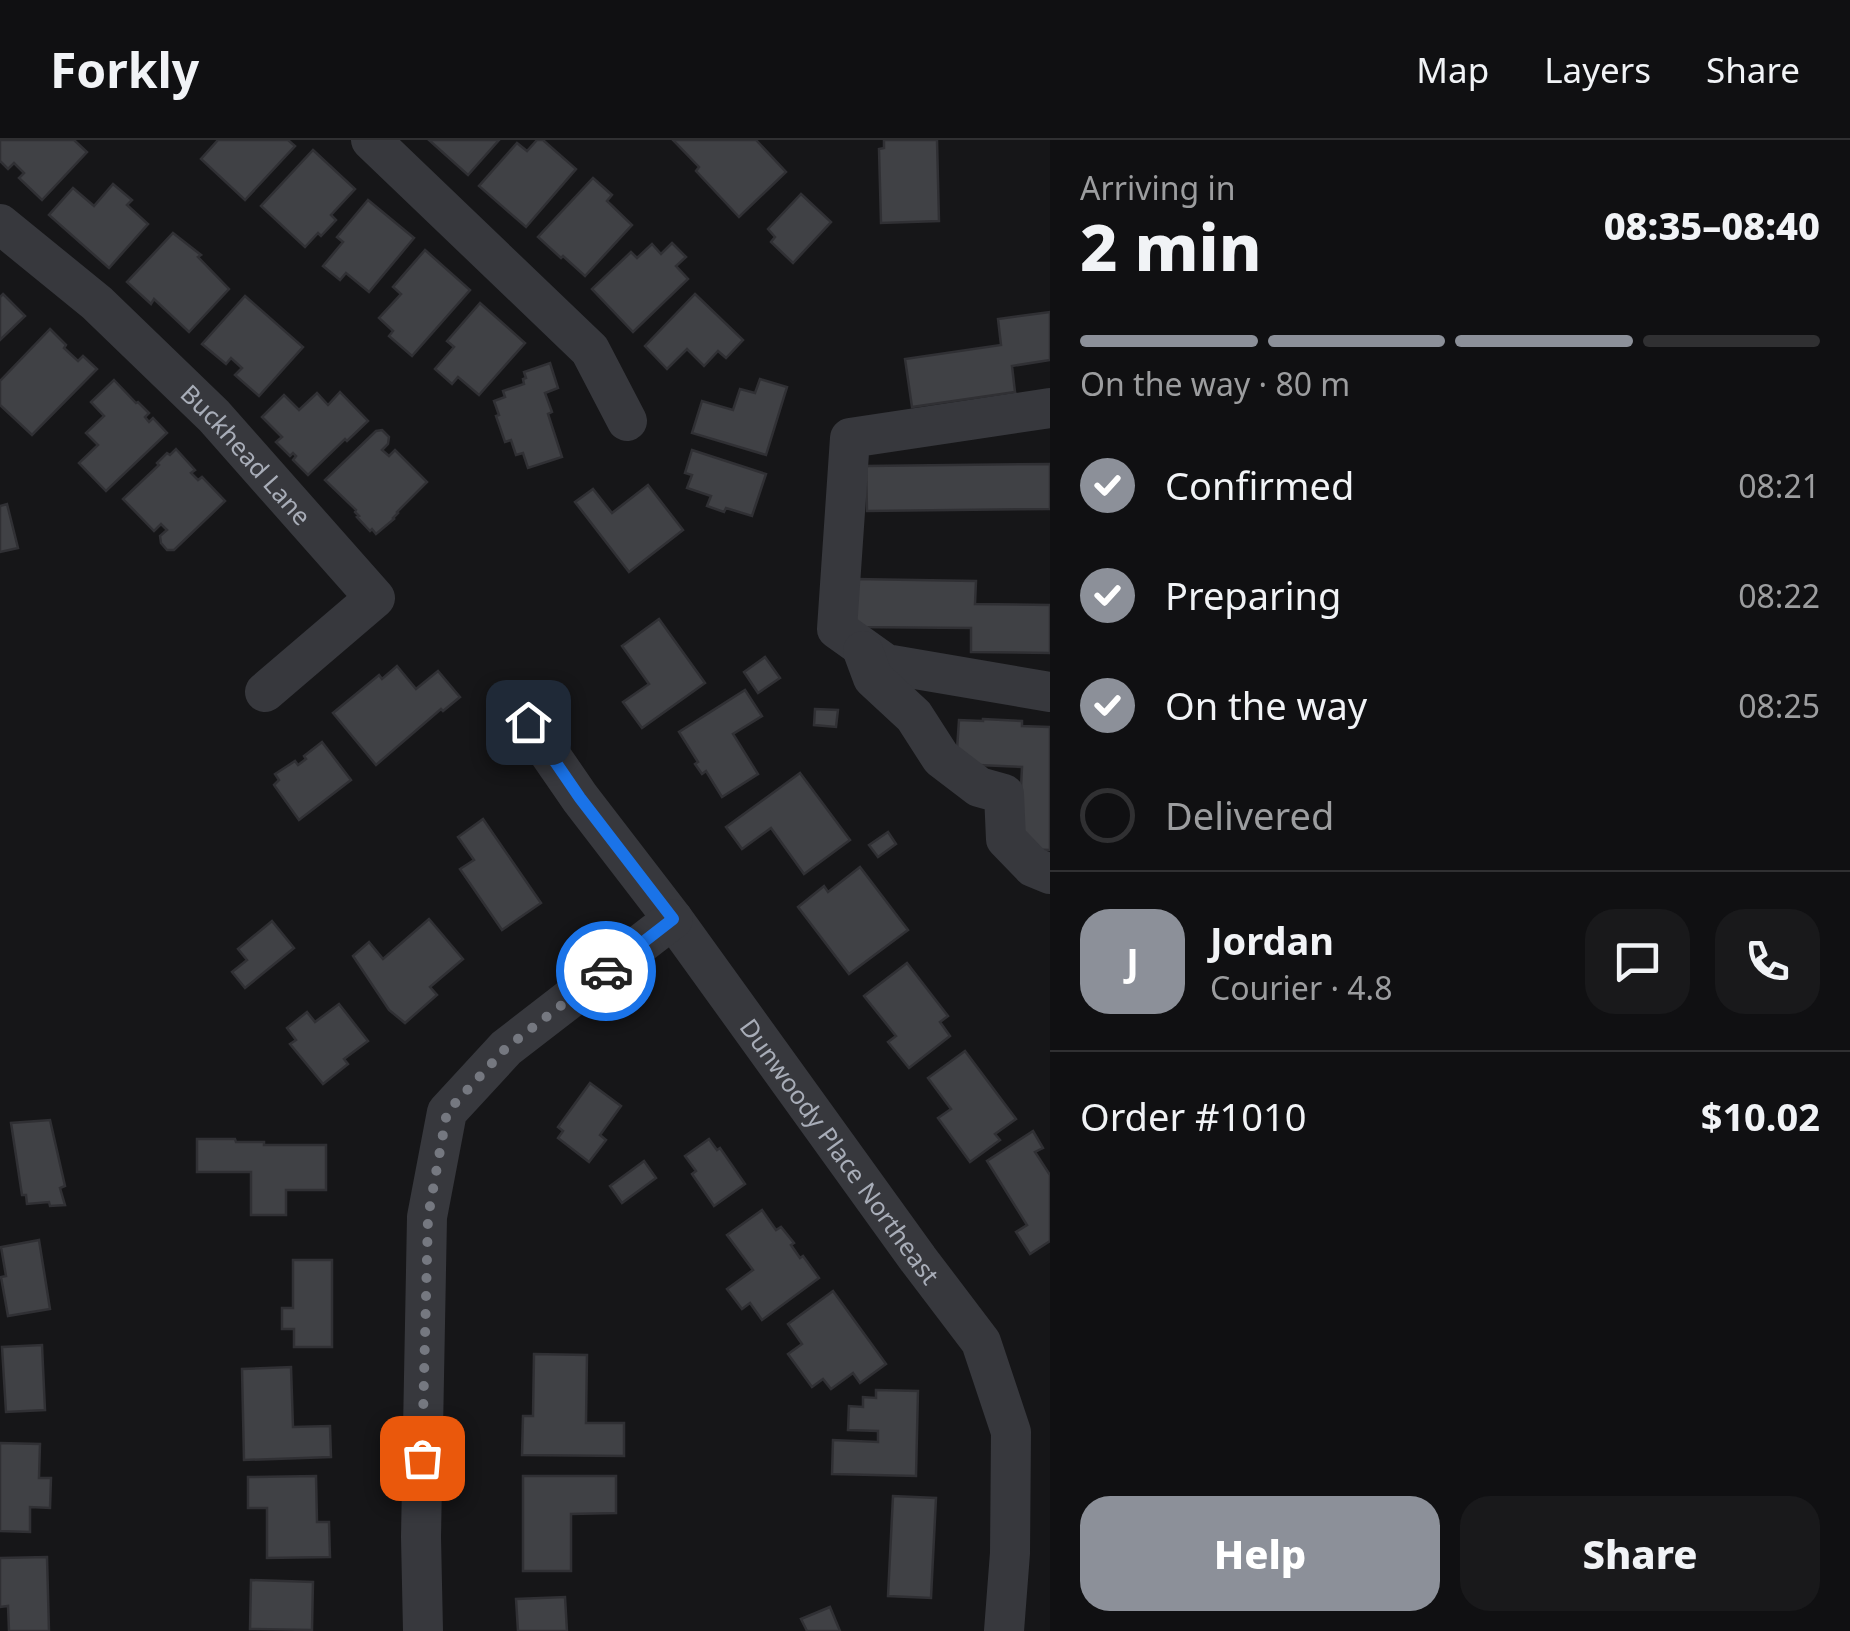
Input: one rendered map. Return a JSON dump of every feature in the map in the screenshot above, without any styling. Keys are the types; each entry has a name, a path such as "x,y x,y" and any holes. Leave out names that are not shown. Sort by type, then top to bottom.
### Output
{"street":[{"path":"371,140 590,350 627,421"},
{"name":"Buckhead Lane","path":"0,224 96,303 214,416 375,598 265,692"},
{"path":"1050,408 850,438 837,629 886,664 1050,692"},
{"path":"862,646 873,678 914,716 941,758 979,787 1004,794 1006,839 1033,868 1050,874"},
{"name":"Dunwoody Place Northeast","path":"528,722 981,1342 1011,1432 1010,1553 1004,1631"},
{"path":"423,1631 421,1537 428,1217 447,1112 506,1048 673,919"}],"building":[{"path":"0,140 74,140 87,152 42,200 19,178 24,173 14,163 8,169 0,161"},
{"path":"218,140 288,140 295,146 245,200 201,159"},
{"path":"429,140 499,140 468,175"},
{"path":"537,140 543,140 576,169 526,227 479,186 517,143 527,151"},
{"path":"673,140 756,140 786,172 739,217"},
{"path":"884,140 937,140 939,221 881,223 879,149 884,148"},
{"path":"313,150 355,189 331,215 336,220 305,247 261,206"},
{"path":"593,178 612,195 607,201 632,225 585,276 538,237"},
{"path":"113,184 132,200 127,205 148,224 109,268 49,215 73,188 94,206"},
{"path":"801,194 831,222 793,263 771,242 775,237 768,229"},
{"path":"368,200 414,238 369,292 346,273 340,280 323,266 343,242 337,237"},
{"path":"173,233 201,255 198,257 229,289 189,332 154,299 151,304 127,282"},
{"path":"672,243 686,257 676,266 688,279 633,332 592,289 631,252 637,258 652,244 661,254"},
{"path":"425,250 470,290 412,356 389,336 393,331 379,318 401,294 393,287"},
{"path":"3,294 25,316 0,340 0,297"},
{"path":"695,294 743,340 726,358 718,351 704,366 687,349 667,369 645,346"},
{"path":"245,296 303,347 259,396 235,375 242,368 231,358 226,364 202,344"},
{"path":"480,303 525,343 479,395 458,377 452,384 435,369 454,347 447,341"},
{"path":"1050,312 1050,360 1012,366 1015,392 912,407 905,359 1001,345 998,319"},
{"path":"50,329 78,361 83,356 97,369 32,435 0,405 0,381"},
{"path":"550,363 558,388 545,393 562,457 528,468 523,453 516,455 511,440 505,442 494,401 505,397 503,391 524,384 524,372"},
{"path":"760,379 787,387 766,455 692,433 702,401 733,410 740,389 755,393"},
{"path":"114,380 149,413 145,417 149,422 153,418 167,433 106,491 79,463 98,445 86,433 104,416 91,402"},
{"path":"340,392 368,421 308,475 293,460 296,456 290,456 276,442 282,437 262,417 284,395 299,410 317,393 328,405"},
{"path":"382,430 389,437 382,450 389,456 395,450 427,482 376,534 325,480 376,431"},
{"path":"176,449 195,470 191,473 198,480 202,477 225,501 174,550 167,550 160,536 167,530 161,524 154,531 123,499 167,453 170,455"},
{"path":"692,450 766,474 752,516 707,506 711,496 687,488 692,475 685,473"},
{"path":"1050,464 1050,509 867,511 866,466"},
{"path":"648,485 683,530 629,572 575,502 593,489 612,513"},
{"path":"7,504 18,548 0,552 0,506"},
{"path":"855,579 976,581 975,604 1050,605 1050,653 971,652 971,628 854,627"},
{"path":"659,619 705,683 642,728 623,702 649,684 622,646"},
{"path":"765,657 780,678 758,693 744,672"},
{"path":"397,666 416,689 438,671 460,697 376,765 333,713 379,675 382,679"},
{"path":"745,690 762,716 733,734 758,774 722,797 706,771 702,774 695,764 698,762 679,732"},
{"path":"815,709 838,710 836,727 814,725"},
{"path":"959,720 1050,727 1050,850 1018,849 1022,767 956,764"},
{"path":"322,742 351,780 299,820 274,785 279,780 275,774 295,761 298,765"},
{"path":"800,773 850,840 804,874 771,828 742,849 726,827"},
{"path":"483,819 541,903 502,930 460,869 474,860 458,837"},
{"path":"888,832 896,844 878,857 869,845"},
{"path":"860,867 908,930 849,974 798,907 824,886 828,892"},
{"path":"429,919 463,959 430,987 437,995 405,1023 389,1010 353,956 369,942 383,959"},
{"path":"272,921 294,948 245,988 232,972 247,960 238,949"},
{"path":"907,963 948,1016 940,1022 950,1036 909,1068 888,1042 896,1036 864,996"},
{"path":"339,1004 368,1041 344,1059 348,1064 323,1084 290,1044 296,1040 287,1028 307,1012 315,1022"},
{"path":"965,1051 1016,1119 995,1134 1000,1140 970,1162 938,1118 951,1109 928,1078"},
{"path":"590,1083 621,1106 600,1135 606,1140 589,1162 558,1138 563,1131 558,1127"},
{"path":"50,1120 65,1186 60,1188 65,1205 27,1204 26,1195 22,1195 11,1123"},
{"path":"1033,1131 1043,1148 1035,1152 1050,1175 1050,1241 1030,1254 1016,1232 1027,1225 987,1161"},
{"path":"197,1139 326,1145 326,1190 286,1190 286,1215 251,1215 251,1172 197,1172"},
{"path":"709,1139 745,1184 714,1206 685,1156"},
{"path":"644,1161 656,1178 622,1203 610,1186"},
{"path":"762,1210 776,1230 781,1227 800,1258 803,1256 819,1278 762,1320 750,1303 742,1309 727,1289 753,1270 727,1235"},
{"path":"39,1240 50,1309 8,1316 1,1277 6,1276 1,1247"},
{"path":"293,1260 332,1260 332,1347 294,1347 294,1329 282,1329 282,1308 293,1308"},
{"path":"833,1291 886,1364 860,1383 853,1373 831,1389 823,1379 812,1387 788,1354 802,1344 788,1324"},
{"path":"42,1345 45,1410 6,1412 2,1347"},
{"path":"534,1354 587,1355 586,1423 624,1423 624,1456 522,1455 523,1416 533,1416"},
{"path":"291,1367 293,1427 330,1426 331,1457 244,1460 242,1369"},
{"path":"876,1390 918,1391 916,1476 832,1474 833,1440 878,1442 878,1431 848,1430 849,1406 863,1407 863,1397 876,1398"},
{"path":"0,1443 40,1444 39,1478 51,1478 50,1508 30,1507 30,1532 0,1531"},
{"path":"316,1476 317,1522 329,1522 330,1557 267,1558 267,1508 248,1508 248,1477"},
{"path":"523,1476 616,1476 616,1513 571,1514 571,1571 523,1571"},
{"path":"893,1496 936,1498 931,1598 888,1596"},
{"path":"47,1557 49,1631 9,1631 8,1606 0,1607 0,1558"},
{"path":"251,1580 313,1582 312,1630 250,1629"},
{"path":"565,1597 567,1631 518,1631 516,1599"},
{"path":"830,1607 840,1631 807,1631 801,1619"}],"way so far":[{"path":"422,1458 428,1217 447,1112 506,1048 606,971"}],"route":[{"path":"528,722 580,798 673,919 606,971"}]}
